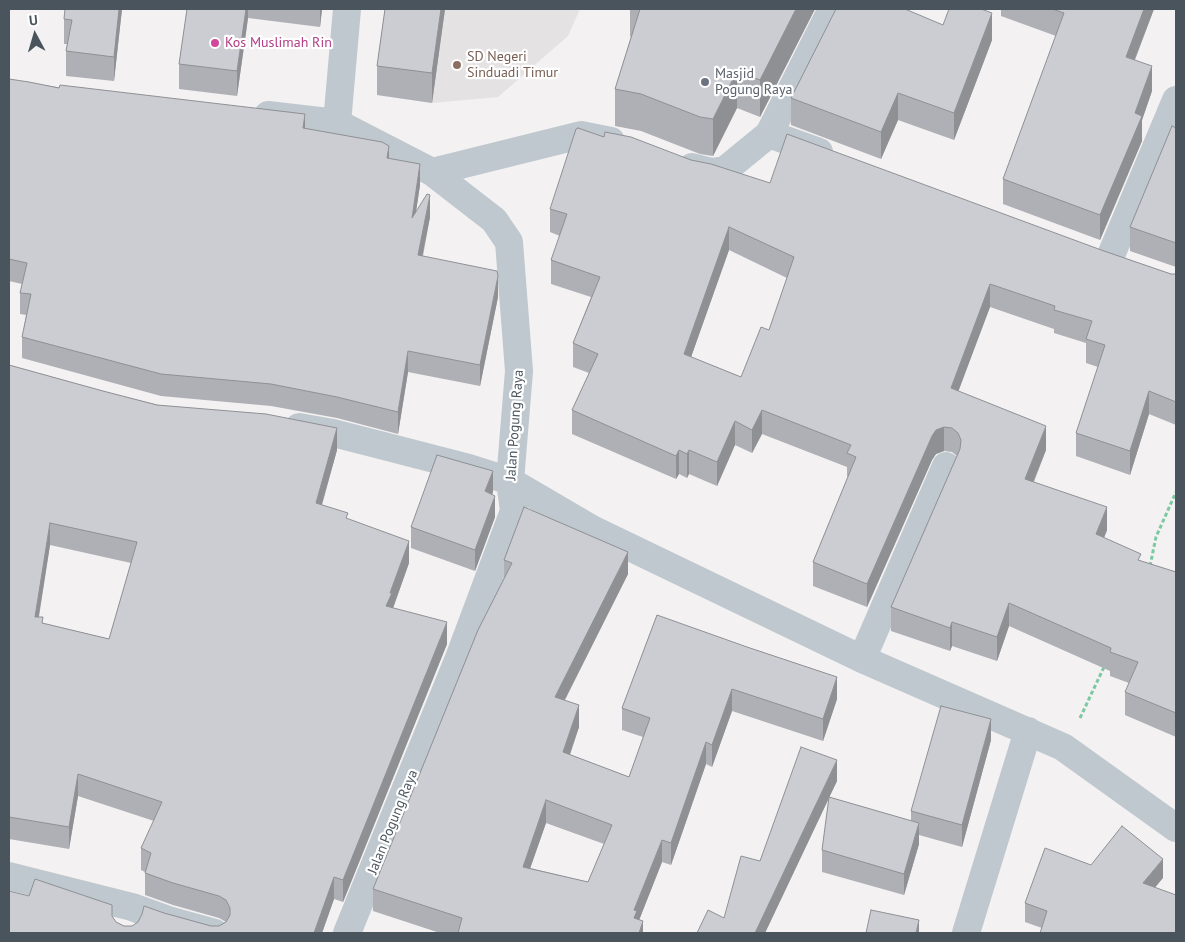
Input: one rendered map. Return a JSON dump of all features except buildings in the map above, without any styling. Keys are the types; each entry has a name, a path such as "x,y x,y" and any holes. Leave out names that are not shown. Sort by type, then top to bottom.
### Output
{"street":[{"path":"337,124 347,9"},
{"path":"670,159 696,169 712,172 725,170 769,134 832,9"},
{"path":"1112,260 1175,108"},
{"name":"Jalan Pogung Raya","path":"240,112 337,124 432,172 494,220 508,242 520,371 510,481 514,512 459,658 347,933"},
{"path":"769,134 843,161"},
{"path":"432,172 581,135 635,146"},
{"path":"277,423 333,433 469,468 510,481 600,533 862,659 1063,747 1176,828"},
{"path":"862,659 946,466"},
{"path":"966,933 1028,731"},
{"path":"9,876 129,920 168,920 214,933"}],"path":[{"path":"1149,569 1156,537 1176,492"},
{"path":"1063,747 1075,729 1107,661"}],"shaded area":[{"name":"SD Negeri Sinduadi Timur","path":"389,9 580,9 568,36 498,97 432,103 377,95"}],"place":[{"name":"Kos Muslimah Rin","path":"215,43"},
{"name":"SD Negeri Sinduadi Timur","path":"457,65"},
{"name":"Masjid Pogung Raya","path":"705,82"}]}
